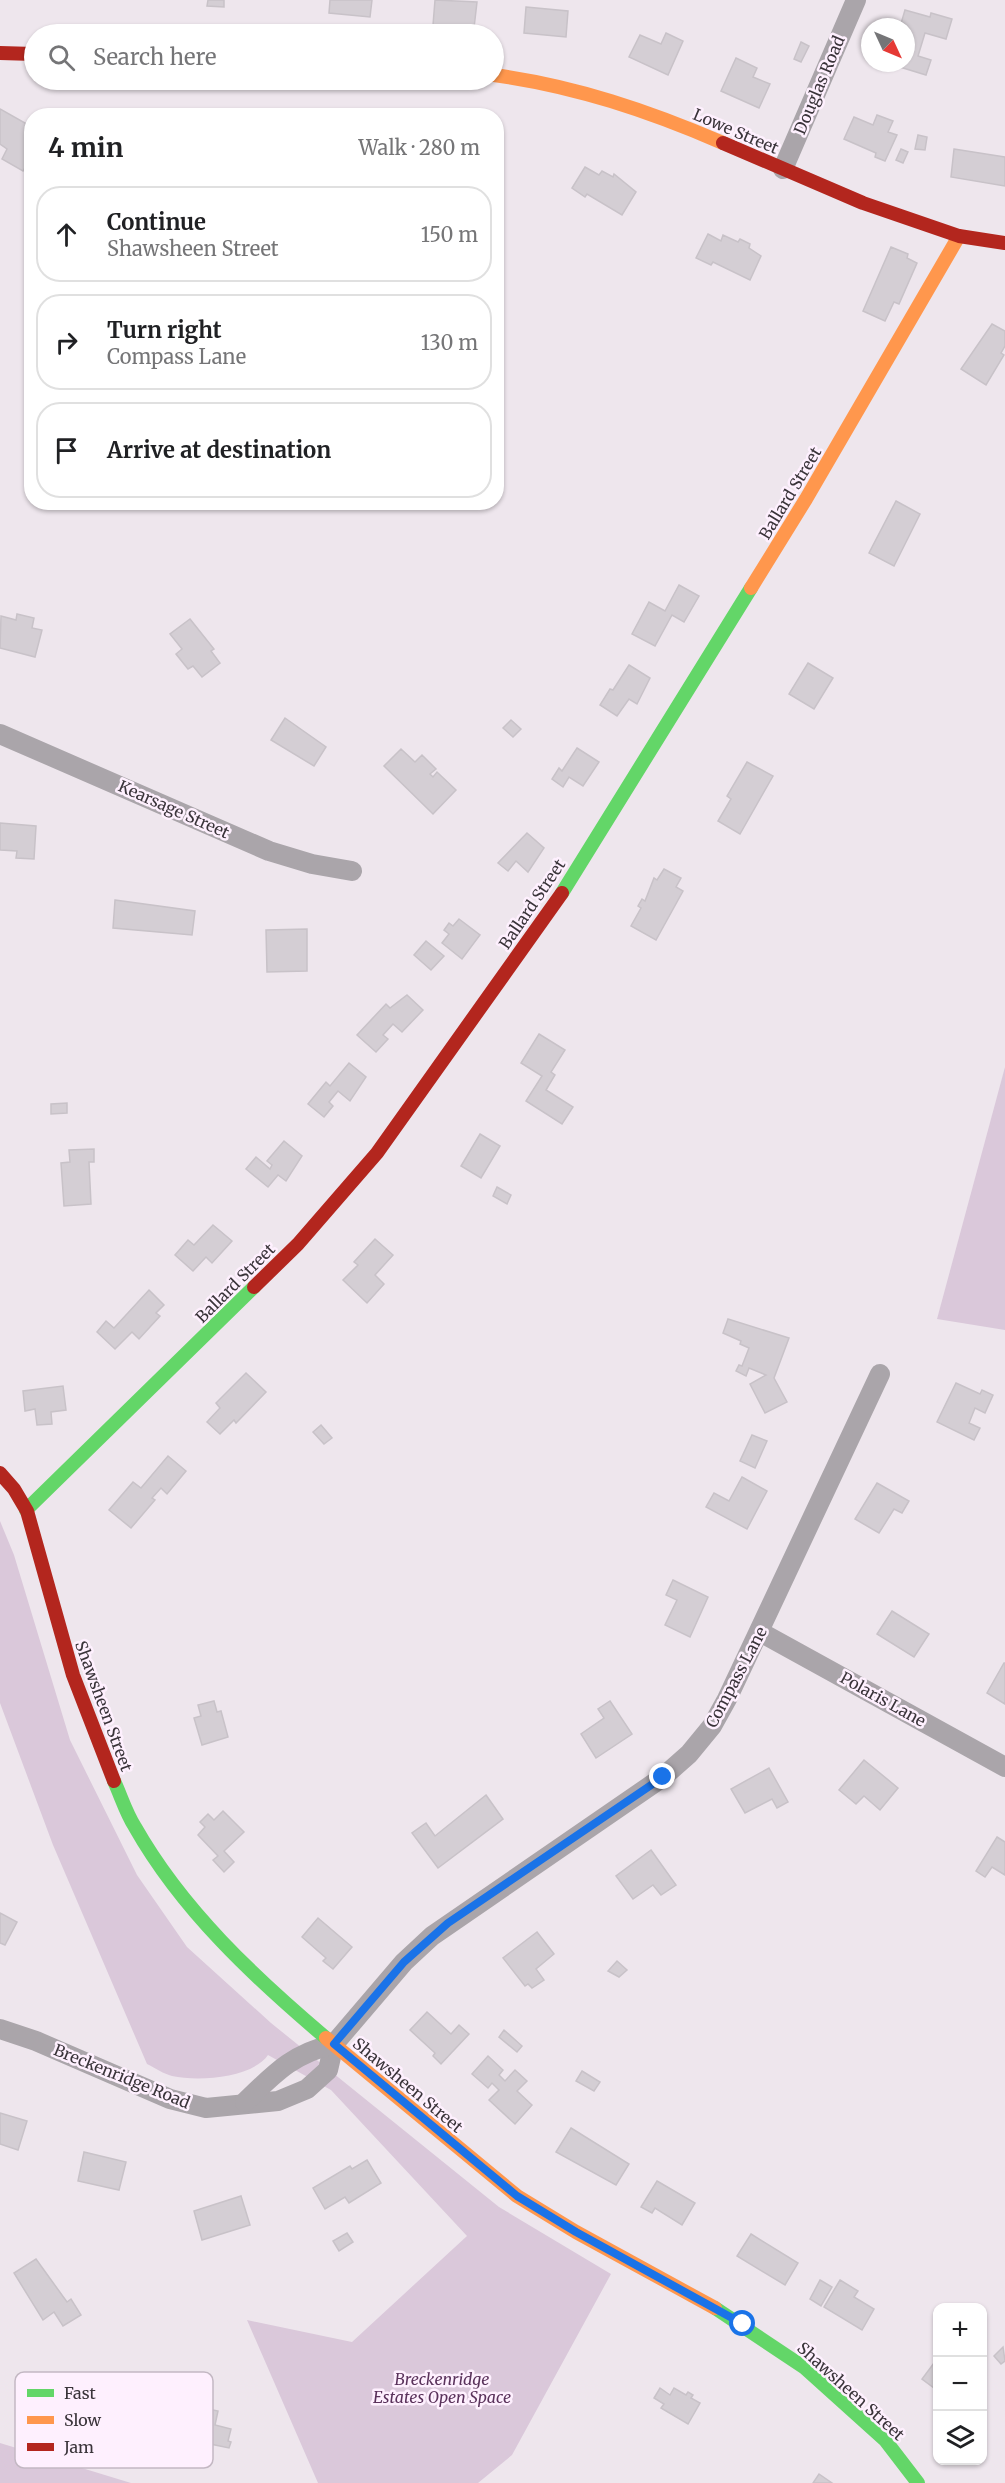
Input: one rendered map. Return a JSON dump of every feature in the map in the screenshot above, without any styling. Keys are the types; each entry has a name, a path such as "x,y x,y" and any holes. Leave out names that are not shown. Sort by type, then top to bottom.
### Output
{"street":[{"name":"Douglas Road","path":"783,169 856,0"},
{"path":"0,53 24,54"},
{"name":"Lowe Street","path":"504,76 541,82 619,102 660,116 863,203 959,236 1005,243"},
{"name":"Ballard Street","path":"26,1510 298,1244 377,1153 560,896 806,499 959,236"},
{"name":"Kearsage Street","path":"0,734 269,851 312,864 352,871"},
{"name":"Compass Lane","path":"334,2044 404,1962 448,1923 636,1797 689,1754 712,1725 760,1632 880,1374"},
{"name":"Shawsheen Street","path":"0,1473 14,1489 26,1510 73,1675 134,1826 164,1872 203,1923 334,2044 517,2196 576,2232 728,2315 805,2368 885,2440 918,2483"},
{"name":"Polaris Lane","path":"760,1632 1005,1767"},
{"name":"Breckenridge Road","path":"0,2030 36,2041 189,2105 224,2107 245,2102 278,2101 314,2085 328,2070 334,2044"},
{"path":"245,2102 299,2055 334,2044"}],"green space":[{"path":"1005,1067 1005,1330 937,1319"},
{"name":"Breckenridge Estates Open Space","path":"0,1521 14,1555 70,1740 137,1875 187,1947 271,2023 499,2207 611,2274 512,2455 478,2483 318,2483 247,2320 352,2342 467,2236 331,2090 268,2055 250,2069 210,2078 172,2076 147,2064 53,1845 0,1703"},
{"path":"0,2443 15,2448 15,2468 82,2468 131,2483 0,2483"}],"building":[{"path":"208,0 224,0 224,7 207,6"},
{"path":"330,0 372,0 370,17 329,13"},
{"path":"435,0 477,2 474,24 433,24"},
{"path":"526,7 568,11 566,37 524,33"},
{"path":"905,10 930,17 931,13 952,19 946,39 925,33 918,56 931,60 926,75 915,72 915,18 903,18"},
{"path":"666,33 683,41 668,75 629,57 640,35 661,44"},
{"path":"801,42 809,46 801,62 794,59"},
{"path":"736,58 757,68 753,77 770,84 759,108 721,91"},
{"path":"0,109 24,122 23,171 2,159 7,149 0,144"},
{"path":"877,115 893,121 888,132 897,135 885,161 875,157 876,153 844,139 854,117 873,125"},
{"path":"918,135 927,137 925,150 915,149"},
{"path":"901,149 908,152 903,163 896,160"},
{"path":"954,149 1005,157 1005,186 951,177"},
{"path":"585,167 599,175 602,171 613,177 614,174 636,192 622,215 587,194 585,197 572,188"},
{"path":"708,234 721,241 723,235 738,242 740,239 750,244 749,248 761,256 750,280 713,262 711,265 696,258"},
{"path":"891,247 908,254 907,258 917,263 899,304 894,302 885,321 863,311"},
{"path":"992,324 1005,331 1005,346 1001,353 1004,355 986,385 961,369"},
{"path":"896,501 920,514 894,566 869,553"},
{"path":"679,585 699,596 684,622 672,615 655,646 632,634 649,602 665,611"},
{"path":"17,614 34,618 32,628 42,630 35,657 0,648 1,616 16,620"},
{"path":"190,619 214,649 211,651 220,663 202,677 193,666 188,669 176,654 182,649 170,634"},
{"path":"808,663 833,678 814,709 789,694"},
{"path":"629,665 650,678 637,704 629,699 617,716 600,705"},
{"path":"285,718 326,747 314,766 271,740"},
{"path":"511,720 521,729 513,737 503,728"},
{"path":"577,748 599,762 583,786 569,777 563,787 552,779 559,768 562,771"},
{"path":"401,749 415,762 422,755 436,769 430,774 433,777 437,772 456,790 433,814 384,766"},
{"path":"747,762 773,776 740,834 718,821 731,799 727,796"},
{"path":"0,823 36,826 34,859 16,858 17,851 0,850"},
{"path":"527,833 544,848 528,872 516,861 508,871 498,863"},
{"path":"664,869 681,878 676,887 683,891 656,940 631,926 641,908 638,906 642,899 645,901 654,878 657,880"},
{"path":"115,900 195,911 192,935 113,928"},
{"path":"459,919 480,935 462,959 442,943 449,934 444,930 449,923 453,926"},
{"path":"307,929 307,971 267,972 266,930"},
{"path":"426,941 444,956 431,970 414,955"},
{"path":"407,995 423,1010 402,1032 393,1024 383,1035 388,1039 376,1052 357,1035 386,1004 390,1008"},
{"path":"539,1034 565,1050 551,1072 555,1075 546,1090 573,1107 562,1124 526,1101 542,1076 521,1063"},
{"path":"349,1063 366,1077 350,1101 338,1091 329,1102 333,1106 324,1117 308,1104 326,1082 330,1086"},
{"path":"67,1103 67,1113 51,1114 51,1104"},
{"path":"480,1134 500,1146 481,1178 461,1166"},
{"path":"284,1141 302,1156 286,1181 278,1175 268,1187 246,1169 256,1157 270,1169 272,1165 267,1161"},
{"path":"94,1149 94,1162 89,1162 91,1204 64,1206 61,1163 70,1162 69,1150"},
{"path":"497,1187 511,1195 507,1204 493,1196"},
{"path":"213,1225 232,1241 212,1263 206,1257 193,1271 175,1255 188,1240 194,1245"},
{"path":"375,1239 393,1255 375,1275 384,1284 367,1303 343,1280 358,1265 354,1262"},
{"path":"149,1290 164,1305 156,1313 160,1316 139,1339 132,1332 115,1349 97,1332 106,1321 114,1328"},
{"path":"728,1319 789,1338 774,1378 787,1402 765,1413 750,1384 766,1375 749,1368 746,1376 736,1371 739,1365 742,1366 749,1348 740,1344 741,1341 723,1333"},
{"path":"246,1373 266,1392 236,1423 234,1420 220,1434 207,1422 220,1408 216,1403"},
{"path":"956,1383 980,1394 982,1390 993,1395 985,1413 975,1408 969,1423 980,1428 974,1440 937,1422"},
{"path":"63,1386 66,1410 51,1412 52,1424 37,1425 35,1409 25,1411 23,1391"},
{"path":"321,1425 332,1438 324,1444 313,1432"},
{"path":"752,1435 767,1441 755,1468 740,1461"},
{"path":"168,1456 186,1471 167,1494 161,1488 152,1498 155,1500 131,1528 109,1510 133,1482 141,1488"},
{"path":"742,1477 767,1491 747,1529 706,1507 714,1493 729,1501"},
{"path":"877,1483 909,1501 902,1513 894,1509 879,1533 855,1519"},
{"path":"673,1580 708,1597 690,1637 665,1625 677,1600 666,1595"},
{"path":"892,1611 929,1634 914,1657 877,1634"},
{"path":"1005,1663 1005,1704 987,1693"},
{"path":"214,1701 217,1712 221,1711 228,1737 202,1745 194,1718 201,1716 198,1705"},
{"path":"610,1701 632,1734 596,1758 581,1734 604,1718 598,1709"},
{"path":"864,1760 898,1788 880,1810 864,1796 856,1804 839,1790"},
{"path":"769,1768 788,1802 777,1808 772,1799 745,1813 731,1789"},
{"path":"486,1795 503,1819 438,1868 412,1833 426,1823 435,1836"},
{"path":"223,1811 244,1832 224,1851 234,1862 224,1872 213,1860 218,1856 198,1835 205,1827 200,1822 208,1814 214,1820"},
{"path":"997,1837 1005,1842 1005,1875 992,1867 985,1877 976,1871"},
{"path":"651,1850 676,1885 661,1895 653,1885 633,1899 616,1876"},
{"path":"0,1913 17,1922 5,1945 0,1943"},
{"path":"318,1918 352,1947 333,1969 323,1961 326,1958 302,1937"},
{"path":"537,1932 554,1954 536,1969 544,1980 532,1988 528,1984 525,1986 503,1958"},
{"path":"617,1961 627,1970 619,1977 608,1971"},
{"path":"427,2012 451,2034 459,2025 469,2034 441,2064 433,2056 435,2053 410,2030"},
{"path":"504,2030 522,2046 517,2052 499,2037"},
{"path":"488,2056 503,2070 499,2075 505,2081 515,2070 527,2081 517,2091 532,2105 515,2124 489,2100 499,2090 492,2083 488,2088 472,2074"},
{"path":"582,2071 600,2082 594,2091 576,2081"},
{"path":"0,2113 27,2121 18,2150 0,2144"},
{"path":"571,2128 629,2164 616,2185 556,2152"},
{"path":"84,2152 126,2162 119,2190 78,2181"},
{"path":"367,2160 381,2183 349,2203 345,2197 325,2209 313,2188 350,2166 352,2169"},
{"path":"657,2181 695,2203 682,2225 655,2208 652,2213 641,2207"},
{"path":"241,2196 250,2225 202,2240 194,2211"},
{"path":"347,2233 353,2242 339,2251 333,2241"},
{"path":"751,2234 798,2263 785,2285 737,2256"},
{"path":"36,2259 67,2302 71,2299 81,2315 63,2326 54,2312 43,2320 14,2273"},
{"path":"820,2280 832,2287 821,2306 810,2299"},
{"path":"840,2280 858,2291 854,2297 874,2309 862,2330 824,2307"},
{"path":"1003,2347 1005,2361 1001,2364 994,2356"},
{"path":"933,2364 933,2387 922,2379"},
{"path":"660,2388 670,2395 674,2388 686,2395 688,2392 693,2395 691,2398 700,2403 688,2424 661,2408 664,2404 654,2398"},
{"path":"213,2410 218,2411 215,2425 231,2429 229,2448 213,2445"},
{"path":"819,2474 832,2483 813,2483"}],"traffic: fast":[{"path":"562,893 751,588"},
{"path":"26,1510 254,1287"},
{"path":"114,1781 132,1822 154,1857 197,1914 272,1991 326,2038"},
{"path":"715,2308 805,2368 885,2440 918,2483"}],"traffic: slow":[{"path":"504,77 554,86 611,101 667,120 723,143"},
{"path":"751,588 806,499 959,236"},
{"path":"326,2038 517,2196 576,2232 715,2308"}],"traffic: jam":[{"path":"0,53 24,54"},
{"path":"723,143 863,203 959,236 1005,243"},
{"path":"254,1287 298,1244 377,1153 562,893"},
{"path":"0,1473 14,1489 27,1511 73,1675 114,1781"}],"route":[{"path":"663,1777 448,1923 404,1962 334,2044 517,2196 576,2232 743,2324"}]}
